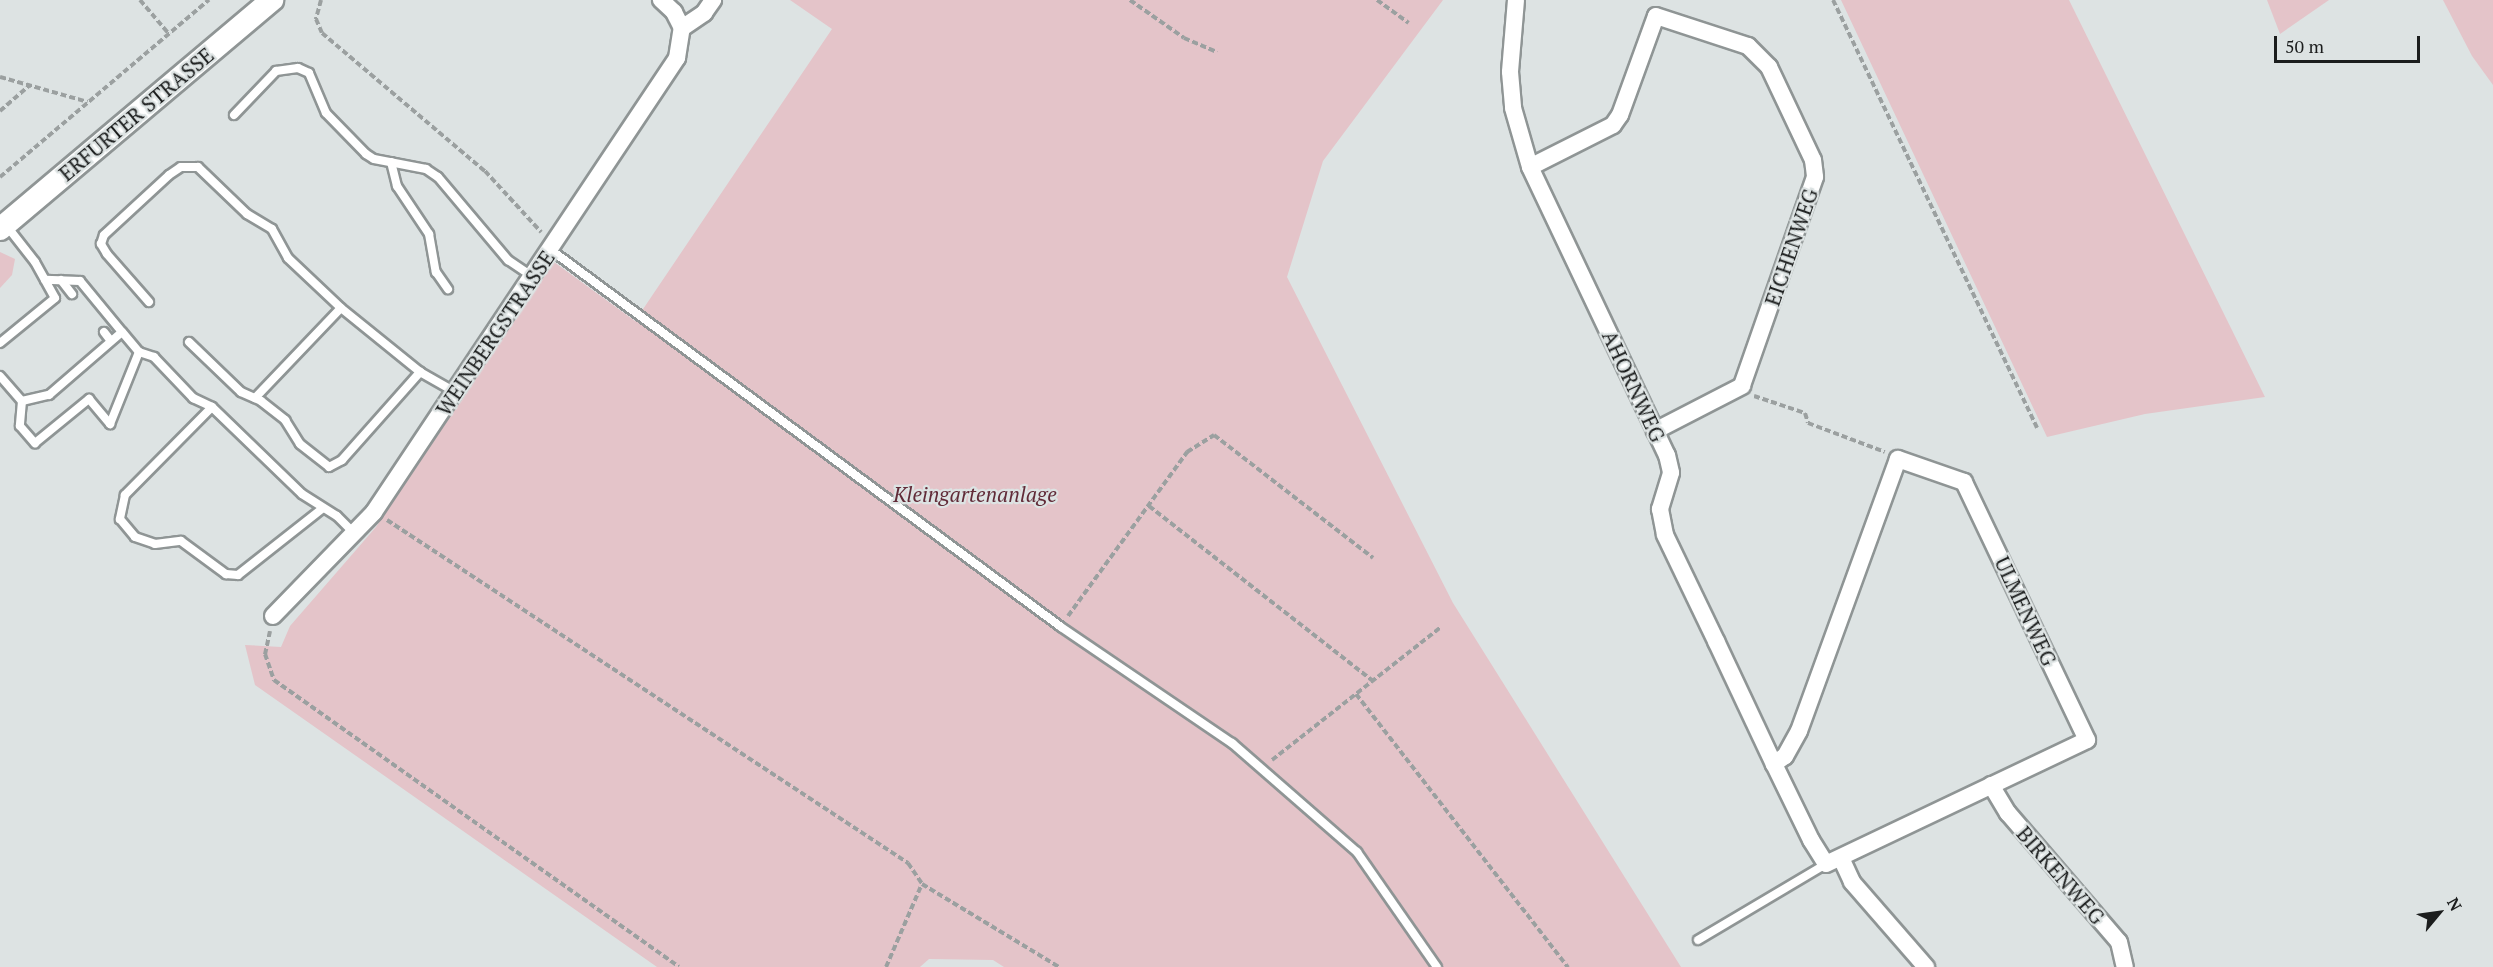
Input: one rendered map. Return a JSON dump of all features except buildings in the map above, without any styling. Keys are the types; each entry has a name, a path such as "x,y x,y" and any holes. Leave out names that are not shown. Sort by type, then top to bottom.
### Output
{"main road":[{"name":"ERFURTER STRASSE","path":"3,226 272,0"}],"street":[{"path":"661,0 674,12 682,28 704,13 713,0"},
{"name":"AHORNWEG","path":"1516,0 1509,72 1517,128 1530,167 1656,431 1671,473 1660,509 1665,535 1774,764"},
{"name":"EICHENWEG","path":"1530,167 1613,125 1620,115 1656,16 1748,46 1759,53 1816,169 1738,391"},
{"name":"WEINBERGSTRASSE","path":"273,616 374,512 677,58 682,28"},
{"path":"1656,431 1738,391"},
{"path":"1899,459 1799,731 1785,756 1774,764 1833,861 1926,967"},
{"name":"ULMENWEG","path":"1833,861 2086,740 1964,482 1899,459"},
{"name":"BIRKENWEG","path":"1991,785 2008,813 2119,942 2125,967"}],"lane":[{"path":"234,115 276,71 298,68 309,73 326,113 358,145 374,159 426,169 438,177 508,260 533,277"},
{"path":"391,162 397,186 429,234 436,273 448,289"},
{"path":"149,302 101,243 104,235 169,175 191,165 198,167 247,214 272,229 288,258 341,308 420,372 455,392"},
{"path":"0,343 55,298 45,280 3,226"},
{"path":"552,248 1061,627 1232,743 1357,852 1437,967"},
{"path":"45,280 80,281 140,351 154,357 193,398 212,407 302,494 323,507 354,533"},
{"path":"61,280 72,294"},
{"path":"255,398 341,308"},
{"path":"104,332 111,341"},
{"path":"21,401 49,395 122,332"},
{"path":"189,342 240,392 255,398 285,420 300,444 329,467 342,460 420,372"},
{"path":"0,376 21,401 20,426 35,443 89,399 110,423 140,351"},
{"path":"212,407 125,495 120,519 135,537 155,544 181,541 225,574 238,575 323,507"},
{"path":"1698,940 1833,861"}],"path":[{"path":"140,0 170,34"},
{"path":"0,177 209,0"},
{"path":"321,0 316,19 322,33 485,171 552,248"},
{"path":"1130,0 1184,38 1217,52"},
{"path":"1377,0 1409,23"},
{"path":"1833,0 2037,428"},
{"path":"0,77 88,102"},
{"path":"0,111 30,86"},
{"path":"1738,391 1805,413 1808,423 1899,459"},
{"path":"1061,627 1187,452 1214,435 1373,558"},
{"path":"1149,506 1373,681"},
{"path":"374,512 908,863 922,884 1059,967"},
{"path":"273,616 265,654 274,680 679,967"},
{"path":"1262,769 1441,627"},
{"path":"1356,694 1568,967"},
{"path":"886,967 922,884"}],"green space":[{"name":"Kleingartenanlage","path":"790,0 1443,0 1323,161 1287,277 1453,603 1681,967 1004,967 993,960 929,959 920,967 657,967 255,685 245,645 281,647 290,626 376,527 554,262 635,321 832,29"},
{"path":"1841,0 2069,0 2265,397 2145,414 2047,437"},
{"path":"2267,0 2329,0 2280,34"},
{"path":"2443,0 2493,0 2493,85 2472,56"},
{"path":"0,252 15,259 12,275 0,288"}]}
